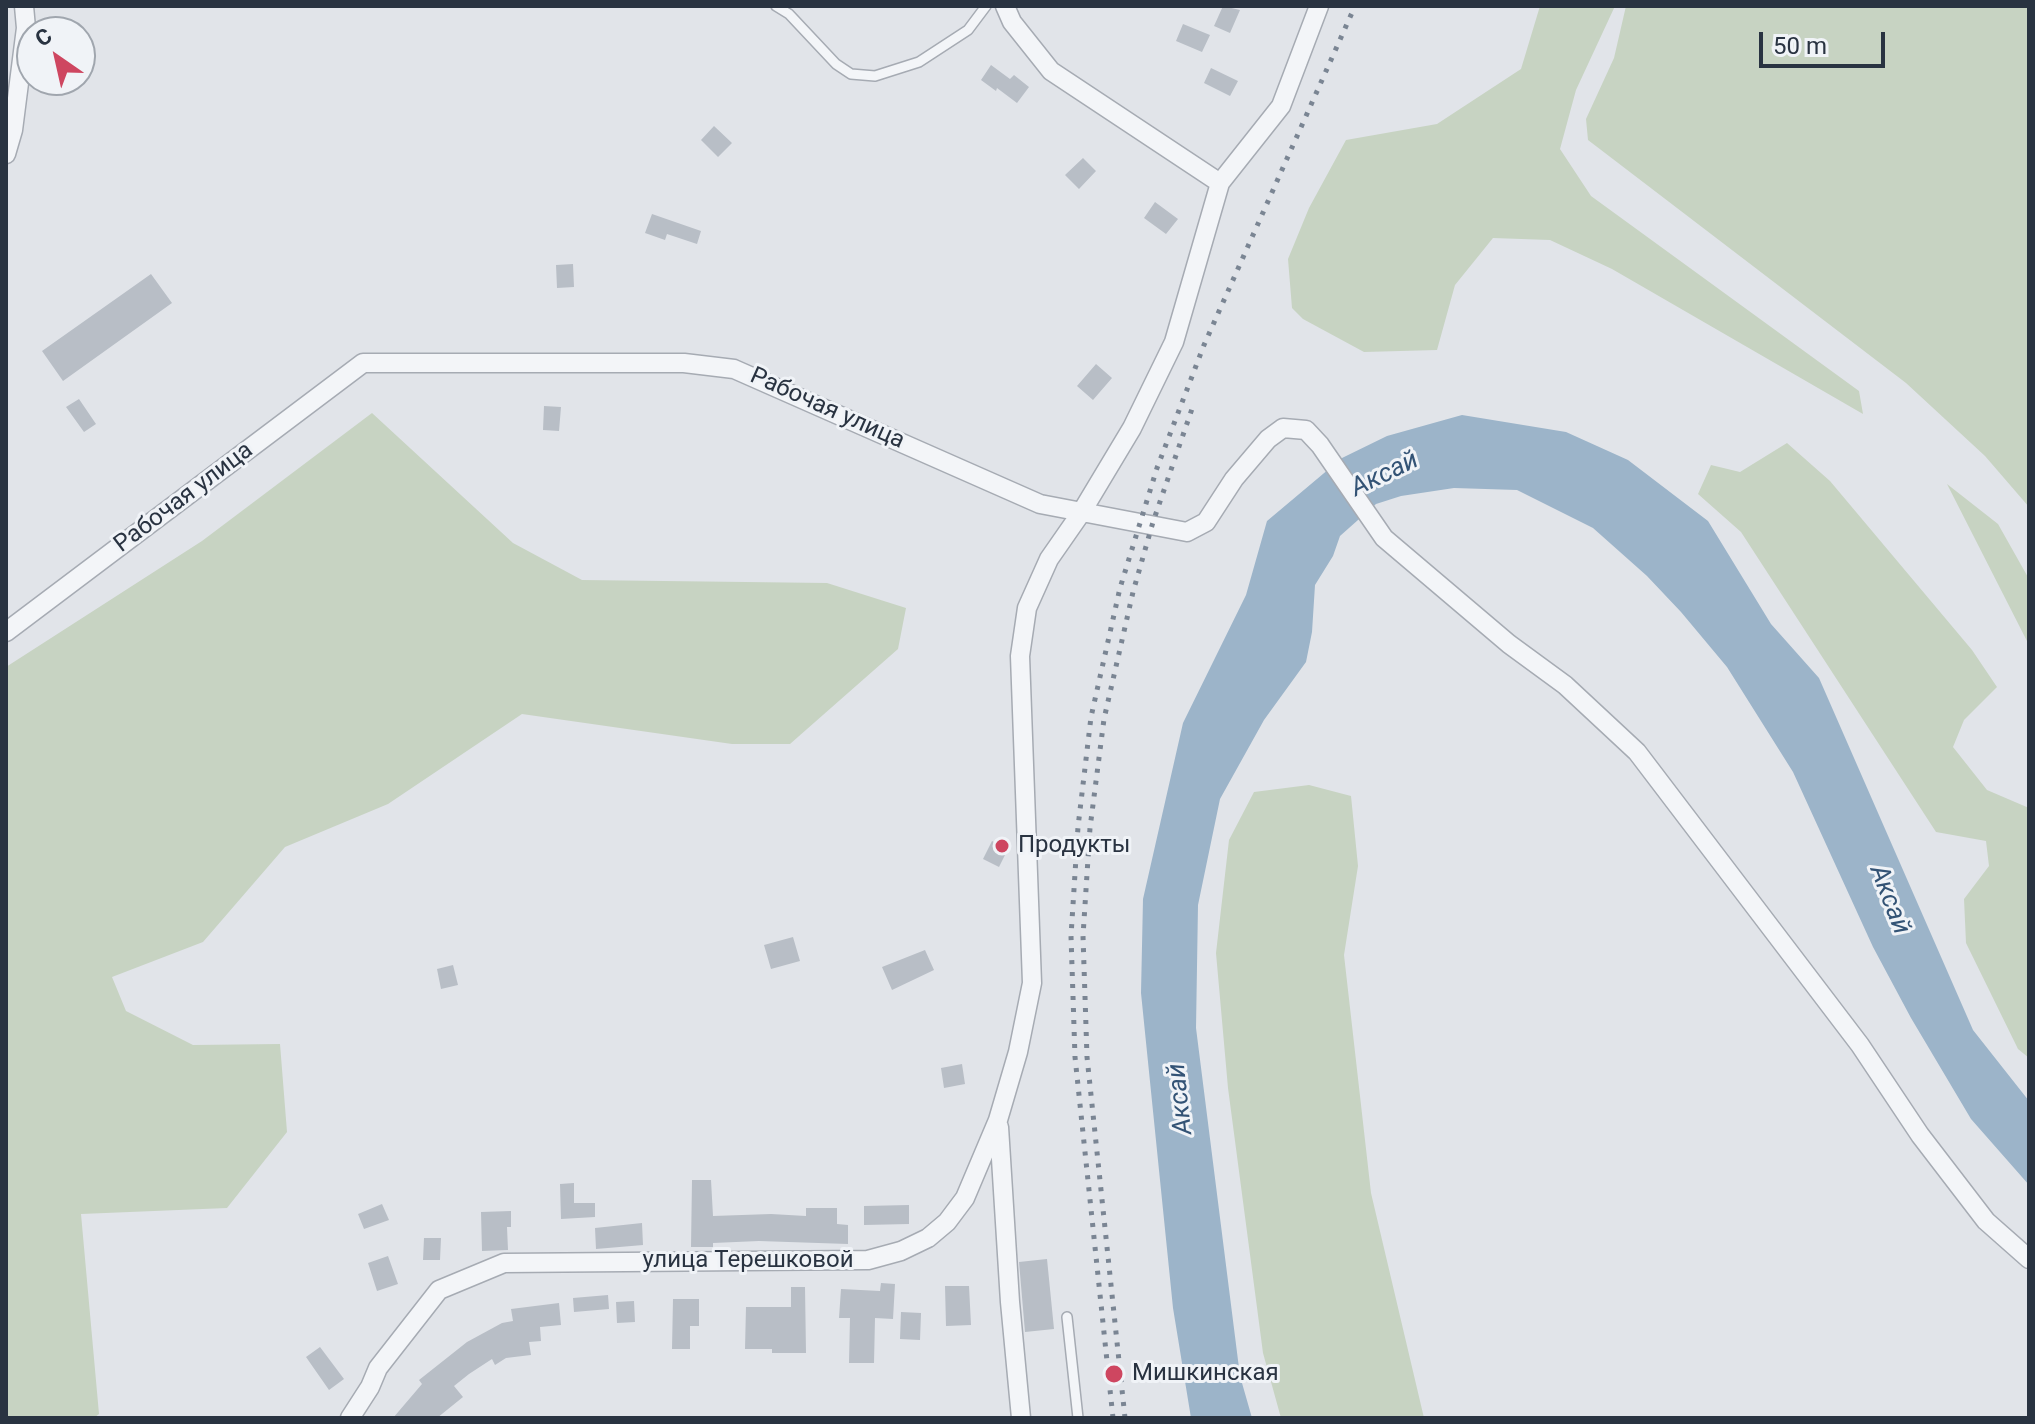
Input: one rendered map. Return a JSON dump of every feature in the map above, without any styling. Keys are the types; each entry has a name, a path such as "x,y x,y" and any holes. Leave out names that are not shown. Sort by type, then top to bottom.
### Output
{"street":[{"path":"6,154 13,130 26,28 24,6"},
{"path":"1005,6 1012,22 1051,71 1220,183"},
{"path":"1081,513 1132,428 1174,342 1220,183 1281,106 1319,6"},
{"name":"Рабочая улица","path":"6,632 363,363 684,363 734,369 1040,504 1187,532 1206,522 1234,479 1268,439 1283,428 1306,430 1320,445 1384,538 1509,644 1565,685 1637,752 1860,1045 1920,1135 1986,1221 2029,1259"},
{"name":"улица Терешковой","path":"350,1418 378,1368 439,1290 504,1263 868,1260 901,1251 928,1238 947,1222 965,1198 998,1120 1018,1052 1032,983 1020,656 1027,608 1049,559 1081,513"},
{"path":"998,1120 1021,1418"}],"lane":[{"path":"776,6 789,14 836,64 851,74 875,76 919,62 968,30 986,6"},
{"path":"1067,1317 1078,1418"}],"green space":[{"path":"1540,6 1615,6 1576,90 1560,149 1591,196 1859,391 1863,414 1612,269 1550,240 1493,238 1455,285 1437,350 1364,352 1303,319 1292,308 1288,259 1309,208 1346,140 1437,124 1521,69"},
{"path":"1626,6 2029,6 2029,507 1985,456 1906,383 1588,140 1586,119 1614,58"},
{"path":"372,413 513,543 582,580 827,583 906,608 898,649 790,744 732,744 522,714 388,804 285,847 203,942 112,977 126,1011 193,1045 280,1044 287,1132 227,1208 81,1214 99,1414 94,1418 6,1418 6,667 202,541"},
{"path":"1787,443 1830,481 1972,650 1997,687 1964,720 1953,747 1987,790 2029,808 2029,1058 2018,1049 1966,943 1964,899 1989,866 1986,841 1936,832 1741,532 1698,494 1711,465 1740,472"},
{"path":"1947,484 1998,524 2029,579 2029,645"},
{"path":"1309,785 1351,796 1358,866 1344,955 1371,1193 1424,1418 1281,1418 1263,1353 1228,1088 1216,953 1229,840 1254,792"}],"water":[{"name":"Аксай","path":"1462,415 1566,432 1628,460 1708,521 1771,624 1819,678 1973,1030 2029,1101 2029,1185 1971,1119 1873,947 1793,772 1727,667 1681,612 1647,576 1593,528 1517,490 1454,488 1401,496 1376,504 1340,536 1333,556 1315,585 1312,632 1306,662 1264,720 1220,799 1198,905 1196,1028 1240,1376 1252,1418 1191,1418 1173,1308 1141,993 1143,899 1183,723 1246,595 1267,521 1342,458 1387,436"}],"building":[{"path":"1223,6 1240,10 1230,33 1214,26"},
{"path":"1183,24 1210,35 1202,52 1176,41"},
{"path":"991,65 1010,79 1014,75 1029,87 1017,103 981,80"},
{"path":"1211,68 1238,81 1230,96 1204,83"},
{"path":"714,126 732,143 718,157 701,140"},
{"path":"1083,158 1096,171 1079,189 1065,175"},
{"path":"1155,202 1178,219 1166,234 1144,218"},
{"path":"652,214 701,231 697,244 667,234 665,240 645,233"},
{"path":"573,264 574,287 557,288 556,265"},
{"path":"151,274 172,303 63,381 42,351"},
{"path":"1096,364 1112,378 1093,400 1077,386"},
{"path":"79,399 96,424 84,432 66,407"},
{"path":"544,406 561,407 559,431 543,430"},
{"path":"992,841 1008,849 999,867 983,859"},
{"path":"793,937 800,961 771,969 764,945"},
{"path":"925,950 934,970 892,990 882,967"},
{"path":"453,965 458,985 441,989 437,969"},
{"path":"962,1064 965,1084 944,1088 941,1068"},
{"path":"692,1180 711,1180 713,1216 806,1216 806,1208 837,1208 837,1224 848,1225 848,1244 759,1241 691,1247"},
{"path":"574,1183 574,1203 595,1203 595,1217 561,1219 560,1184"},
{"path":"382,1204 389,1220 364,1229 358,1214"},
{"path":"909,1205 909,1224 864,1225 864,1206"},
{"path":"511,1211 511,1227 507,1227 508,1250 482,1251 481,1212"},
{"path":"642,1223 643,1245 596,1249 595,1228"},
{"path":"424,1238 441,1238 440,1260 423,1260"},
{"path":"388,1256 398,1284 377,1291 368,1263"},
{"path":"1047,1259 1054,1329 1025,1332 1019,1262"},
{"path":"881,1283 895,1284 893,1319 875,1318 874,1363 849,1363 850,1318 839,1318 841,1289 880,1291"},
{"path":"945,1286 969,1286 971,1325 946,1326"},
{"path":"791,1287 805,1287 806,1353 745,1349 746,1307 791,1307"},
{"path":"608,1295 609,1309 574,1312 573,1298"},
{"path":"673,1299 699,1299 699,1326 690,1326 690,1349 672,1349"},
{"path":"634,1301 635,1322 617,1323 616,1302"},
{"path":"559,1303 561,1325 540,1327 541,1341 529,1342 531,1355 506,1358 495,1365 492,1359 469,1374 454,1386 463,1397 437,1418 393,1418 422,1384 419,1380 467,1342 502,1323 513,1321 511,1309"},
{"path":"901,1312 921,1313 920,1340 900,1339"},
{"path":"320,1347 344,1379 329,1390 306,1357"}],"railway":[{"path":"1113,1418 1075,1057 1071,936 1078,827 1091,717 1120,588 1157,468 1204,345 1355,6"},
{"path":"1125,1418 1087,1057 1083,936 1090,828 1104,719 1133,592 1153,522 1193,406"}],"place":[{"name":"Продукты","path":"1002,846"},
{"name":"Мишкинская","path":"1114,1374"}]}
